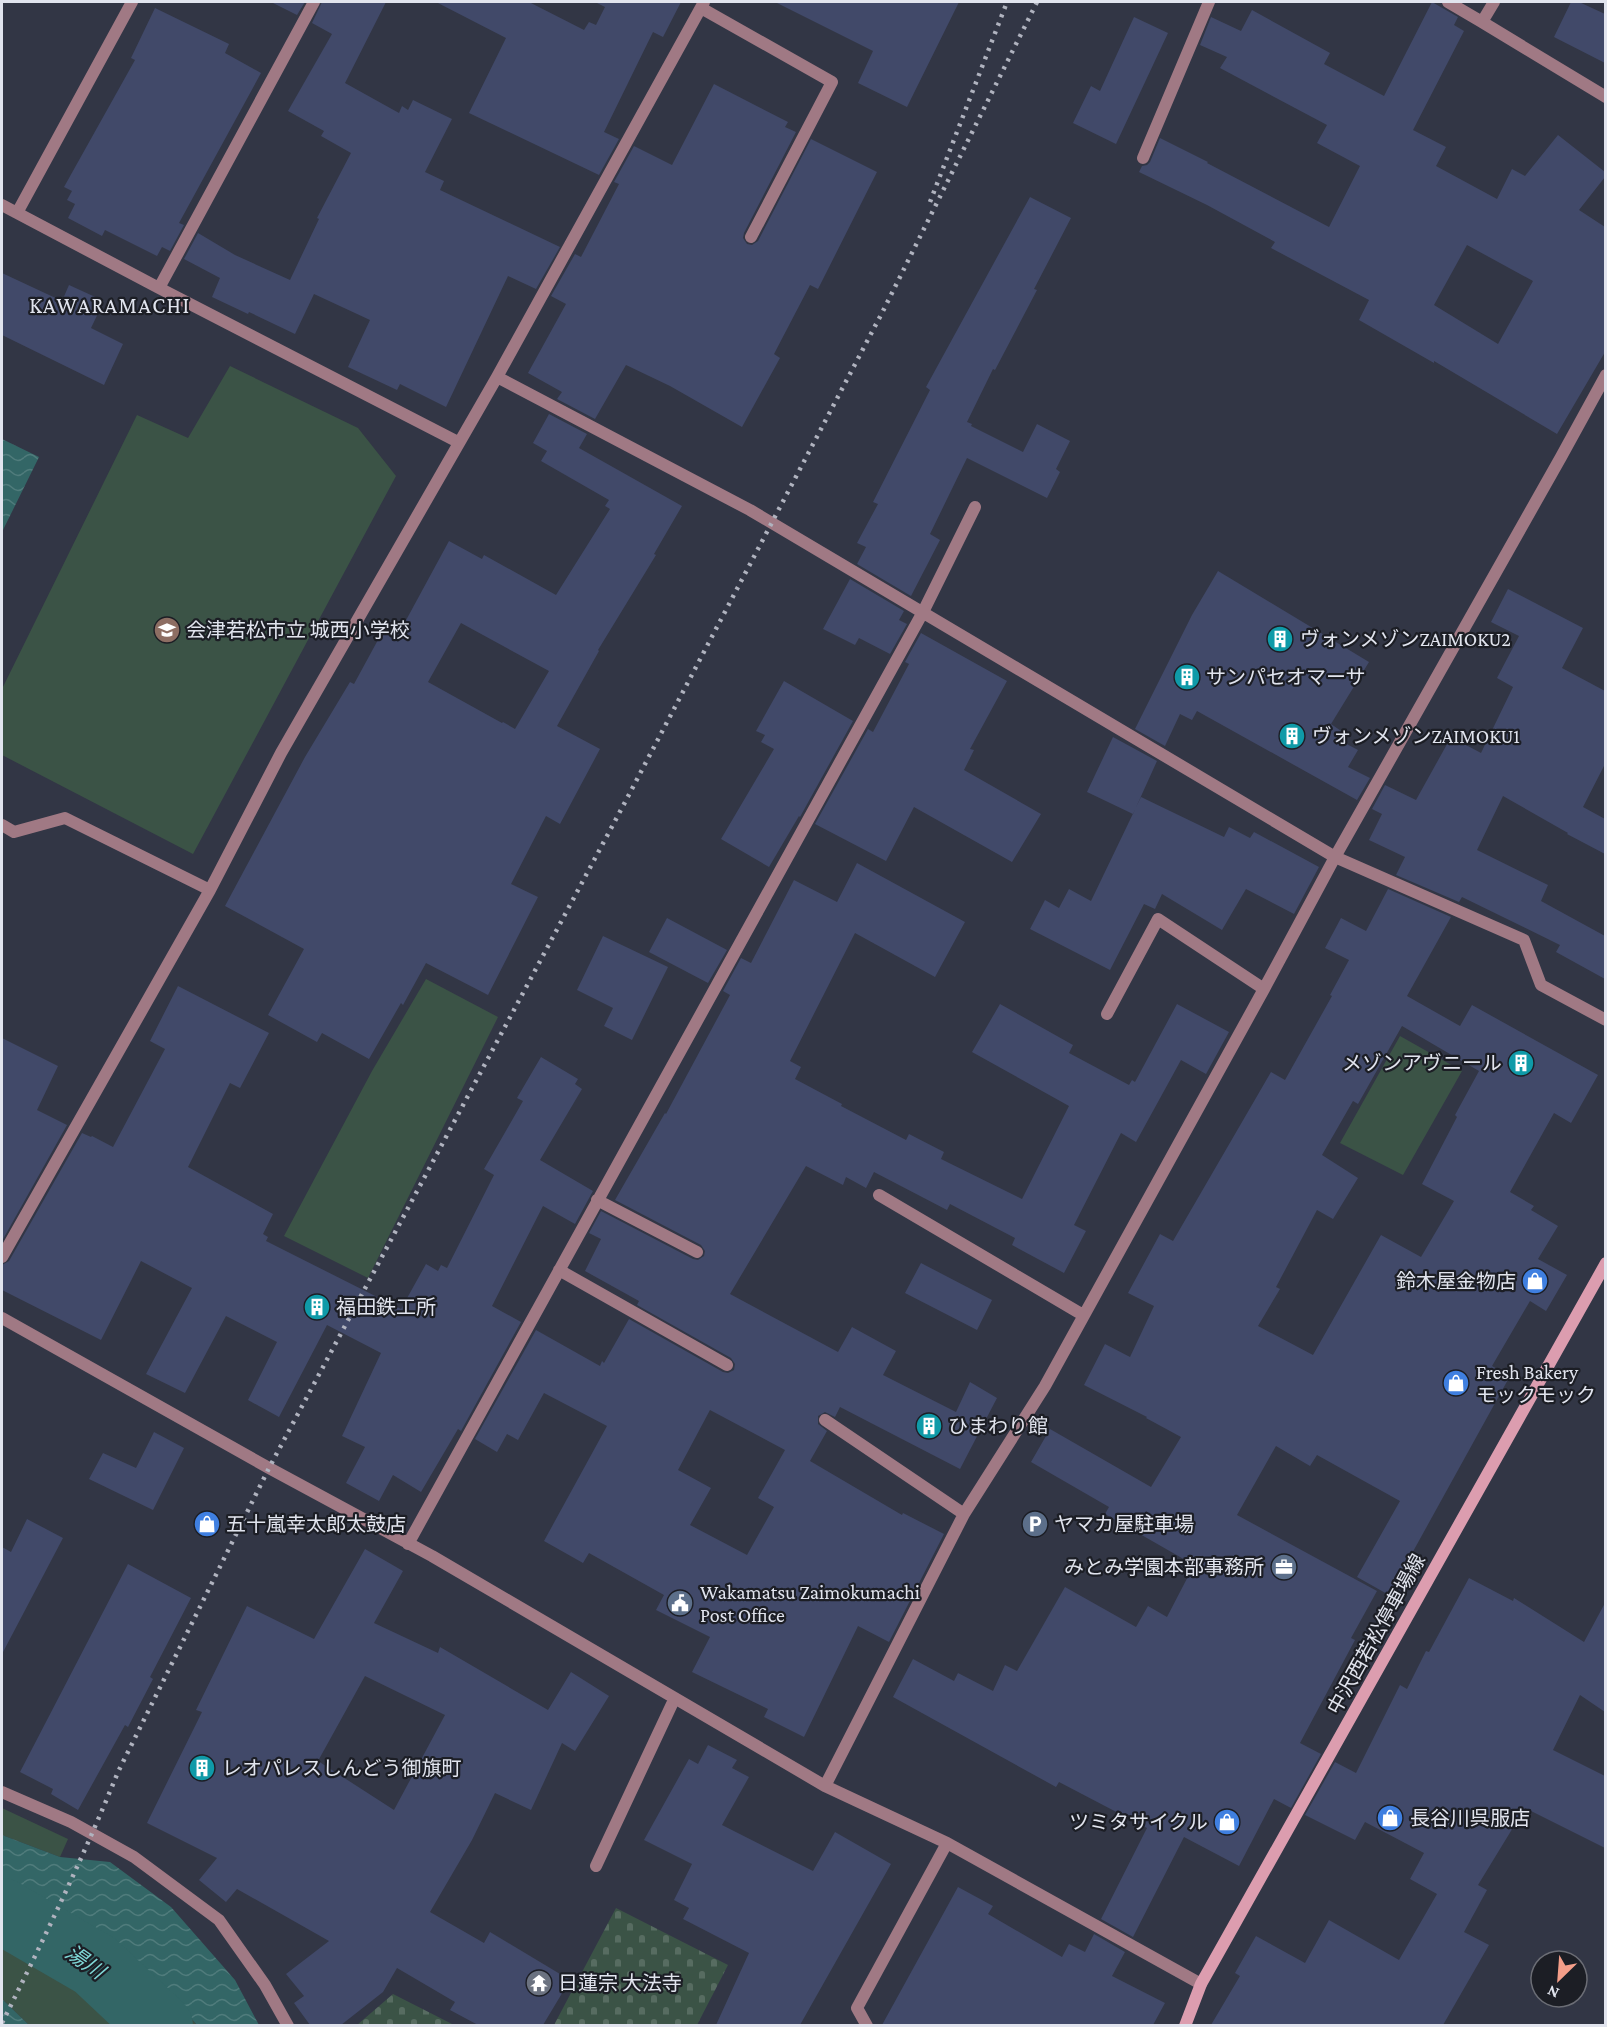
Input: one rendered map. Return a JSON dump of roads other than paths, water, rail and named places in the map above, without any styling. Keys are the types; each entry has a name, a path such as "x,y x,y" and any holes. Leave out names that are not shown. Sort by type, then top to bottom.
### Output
{"main road":[{"name":"中沢西若松停車場線","path":"1185,2025 1201,1984 1605,1263"}],"street":[{"path":"17,213 132,2"},
{"path":"159,288 314,2"},
{"path":"1143,158 1209,2"},
{"path":"1449,2 1605,97"},
{"path":"1482,22 1494,2"},
{"path":"2,1257 210,890 281,753 497,377 703,5 832,82 752,237"},
{"path":"2,205 458,442"},
{"path":"825,1786 964,1514 1045,1386 1335,857 1605,375"},
{"path":"497,377 750,510 1335,857 1524,940 1541,985 1605,1020"},
{"path":"408,1544 922,612 975,507"},
{"path":"2,825 14,832 65,818 210,890"},
{"path":"1107,1014 1158,919 1264,989"},
{"path":"879,1195 1083,1315"},
{"path":"597,1200 697,1252"},
{"path":"559,1270 727,1365"},
{"path":"2,1318 432,1556 825,1786 947,1844 1201,1984"},
{"path":"825,1420 964,1514"},
{"path":"596,1866 672,1704"},
{"path":"2,1791 71,1822 134,1857 219,1920 266,1985 288,2025"},
{"path":"867,2025 857,2008 947,1844"}],"water":[{"path":"2,439 39,457 2,532"},
{"path":"2,1835 60,1857 110,1862 171,1907 235,1980 259,2025 197,2025 130,1962 76,1929 41,1897 2,1882"},
{"path":"2,1999 29,2025 2,2025"}],"waterway":[{"name":"湯川","path":"2,1911 95,1965 160,2026"}],"railway":[{"path":"930,202 1007,2"},
{"path":"2,2023 62,1899 118,1772 269,1468 623,806 883,311 1037,2"}],"place":[{"name":"会津若松市立 城西小学校","path":"167,630"},
{"name":"ヴォンメゾンZAIMOKU2","path":"1280,639"},
{"name":"サンパセオマーサ","path":"1187,677"},
{"name":"ヴォンメゾンZAIMOKU1","path":"1292,736"},
{"name":"メゾンアヴニール","path":"1521,1063"},
{"name":"鈴木屋金物店","path":"1535,1281"},
{"name":"福田鉄工所","path":"317,1307"},
{"name":"Fresh Bakery モックモック","path":"1456,1383"},
{"name":"ひまわり館","path":"929,1426"},
{"name":"五十嵐幸太郎太鼓店","path":"207,1524"},
{"name":"ヤマカ屋駐車場","path":"1035,1524"},
{"name":"みとみ学園本部事務所","path":"1284,1567"},
{"name":"Wakamatsu Zaimokumachi Post Office","path":"680,1603"},
{"name":"レオパレスしんどう御旗町","path":"202,1768"},
{"name":"長谷川呉服店","path":"1390,1818"},
{"name":"ツミタサイクル","path":"1227,1822"},
{"name":"日蓮宗 大法寺","path":"539,1983"}],"district":[{"name":"KAWARAMACHI","path":"110,305"}]}
